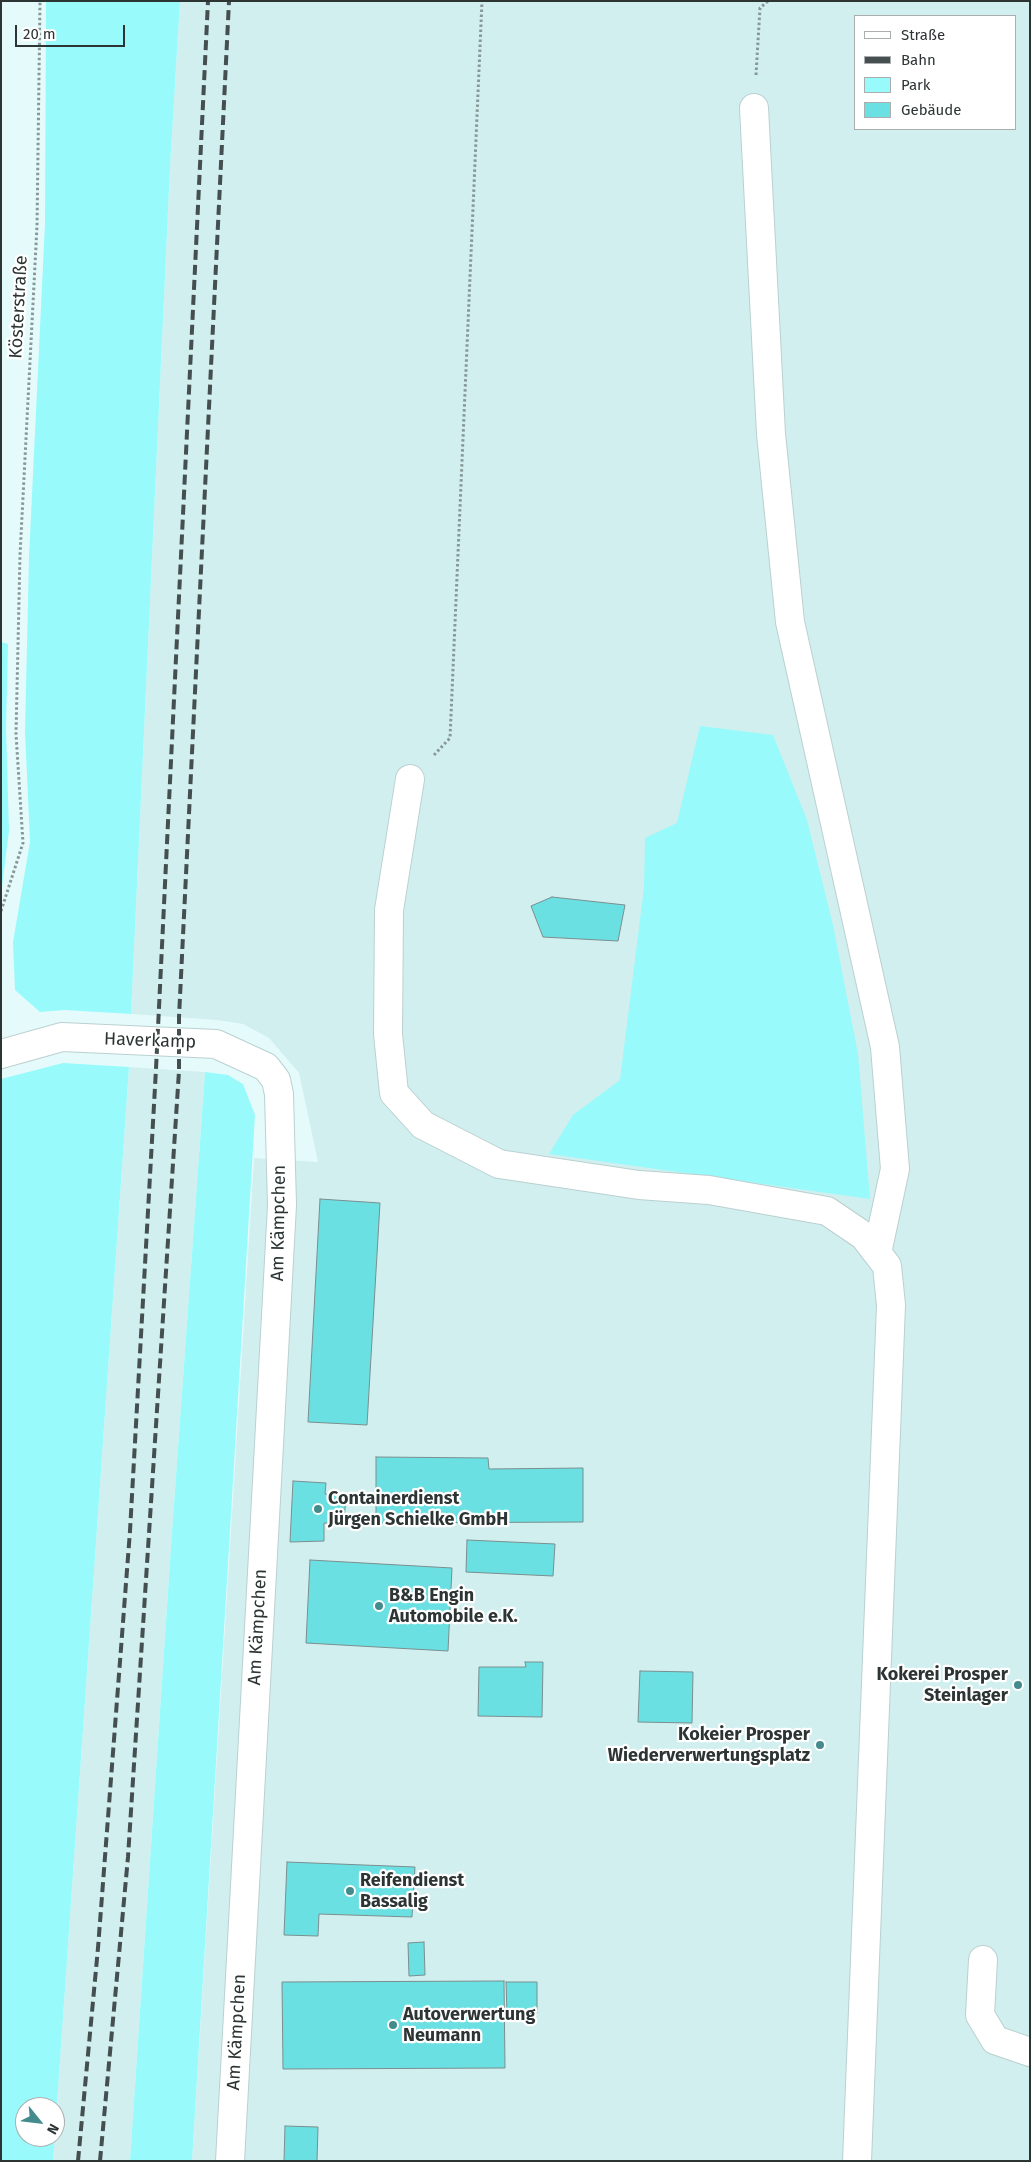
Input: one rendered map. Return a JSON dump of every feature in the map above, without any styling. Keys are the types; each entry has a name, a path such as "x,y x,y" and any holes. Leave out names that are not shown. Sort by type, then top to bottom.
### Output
{"street":[{"path":"754,108 771,434 790,622 885,1046 895,1168 877,1253"},
{"path":"410,779 389,910 388,1034 394,1093 423,1125 499,1164 640,1185 709,1190 827,1211 864,1236 887,1266 891,1305 857,2161"},
{"name":"Haverkamp","path":"1,1054 62,1037 216,1044 266,1067 276,1080 279,1094"},
{"name":"Am Kämpchen","path":"230,2161 282,1205 279,1094"},
{"path":"983,1960 980,2015 995,2040 1030,2052"}],"path":[{"name":"Kösterstraße","path":"1,911 23,843 16,734 20,555 37,226 40,1"},
{"path":"410,779 450,738 482,1"},
{"path":"754,108 760,8 768,1"}],"shaded area":[{"path":"180,1 1030,1 1030,2161 192,2161 254,1158 318,1162 299,1073 269,1038 243,1024 217,1020 131,1014 170,167"},
{"path":"129,1067 205,1072 130,2161 53,2161 54,2147 65,2147 65,2097 57,2097"}],"green space":[{"path":"46,1 180,1 170,167 131,1014 65,1010 40,1012 15,990 13,942 30,842 25,731 29,557 45,224"},
{"path":"1,642 8,644 6,728 9,831 1,894"},
{"path":"700,726 773,735 807,820 833,925 858,1054 870,1199 549,1154 573,1115 620,1080 644,888 645,838 677,823"},
{"path":"63,1063 129,1067 57,2097 15,2097 15,2147 54,2147 53,2161 1,2161 1,1079"},
{"path":"205,1072 228,1075 243,1084 255,1115 192,2161 130,2161 172,1532"}],"building":[{"path":"552,897 625,905 618,941 543,937 531,906"},
{"path":"320,1199 380,1203 367,1425 308,1422"},
{"path":"376,1457 488,1458 489,1469 583,1468 583,1522 376,1523"},
{"name":"Containerdienst Jürgen Schielke GmbH","path":"293,1481 326,1483 325,1494 346,1495 344,1524 324,1523 324,1541 290,1542"},
{"path":"467,1540 555,1544 553,1576 466,1572"},
{"name":"B&B Engin Automobile e.K.","path":"310,1560 452,1568 448,1651 306,1643"},
{"path":"525,1662 543,1662 542,1717 478,1716 479,1667 526,1667"},
{"path":"640,1671 693,1672 692,1723 638,1722"},
{"name":"Reifendienst Bassalig","path":"287,1862 415,1867 412,1917 319,1914 318,1936 284,1935"},
{"path":"424,1942 425,1975 409,1976 408,1943"},
{"name":"Autoverwertung Neumann","path":"504,1981 505,2068 283,2069 282,1982"},
{"path":"506,1982 537,1982 537,2013 507,2014"},
{"path":"285,2126 318,2127 317,2161 284,2161"}],"railway":[{"path":"78,2161 98,1948 130,1531 156,1069 208,1"},
{"path":"100,2161 128,1857 179,1071 179,1017 229,1"}],"place":[{"name":"Containerdienst Jürgen Schielke GmbH","path":"318,1509"},
{"name":"B&B Engin Automobile e.K.","path":"379,1606"},
{"name":"Kokerei Prosper Steinlager","path":"1018,1685"},
{"name":"Kokeier Prosper Wiederverwertungsplatz","path":"820,1745"},
{"name":"Reifendienst Bassalig","path":"350,1891"},
{"name":"Autoverwertung Neumann","path":"393,2025"}]}
